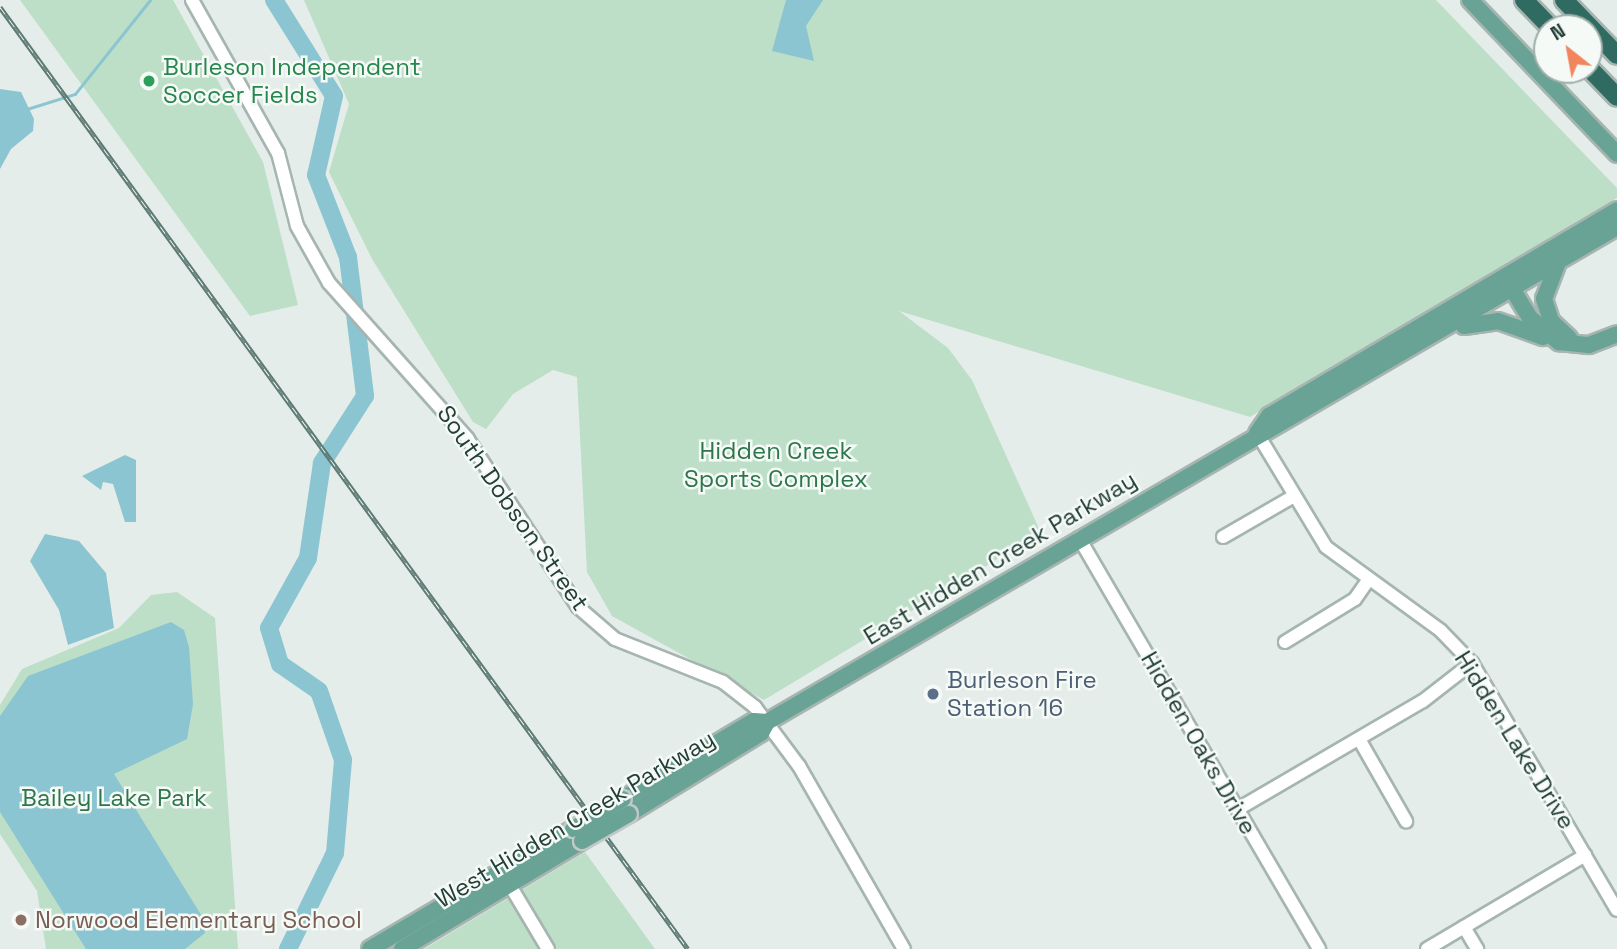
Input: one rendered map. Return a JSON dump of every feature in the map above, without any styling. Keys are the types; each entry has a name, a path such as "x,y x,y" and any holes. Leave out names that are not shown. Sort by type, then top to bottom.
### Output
{"highway":[{"path":"1524,0 1538,14"},
{"path":"1564,0 1617,55"},
{"path":"1603,82 1617,97"}],"main road":[{"path":"1470,0 1617,154"},
{"name":"East Hidden Creek Parkway","path":"1557,255 1617,210"},
{"name":"East Hidden Creek Parkway","path":"1257,433 1269,416 1557,255 1617,227"},
{"path":"1557,255 1544,288 1546,311 1560,331 1584,345"},
{"path":"1509,283 1530,318 1559,342"},
{"name":"East Hidden Creek Parkway","path":"626,807 754,721 767,722 1257,433 1277,430 1430,340 1509,283"},
{"path":"1430,340 1469,324 1498,321 1559,342 1584,345 1617,334"},
{"name":"West Hidden Creek Parkway","path":"402,949 506,878 626,807"},
{"name":"West Hidden Creek Parkway","path":"370,949 506,878"}],"street":[{"name":"South Dobson Street","path":"192,0 278,153 309,254 340,295 467,438 578,607 615,639 732,688 767,722 905,949"},
{"name":"Hidden Lake Drive","path":"1257,433 1326,547 1367,582 1441,631 1472,663 1617,910"},
{"path":"1223,537 1294,496"},
{"name":"Hidden Oaks Drive","path":"1079,538 1319,949"},
{"path":"1285,642 1345,607 1367,582"},
{"path":"1238,809 1359,739 1472,663"},
{"path":"1359,739 1406,821"},
{"path":"1427,949 1585,855"},
{"path":"506,878 548,949"},
{"path":"1464,927 1477,949"}],"green space":[{"name":"Burleson Independent Soccer Fields","path":"20,0 173,0 263,162 298,305 250,316"},
{"name":"Hidden Creek Sports Complex","path":"304,0 1436,0 1617,188 1617,198 1250,417 899,311 948,348 972,380 1041,533 764,700 612,616 587,572 577,377 553,370 513,394 486,429 473,422 372,259 329,172 349,104"},
{"name":"Bailey Lake Park","path":"177,592 215,618 238,949 46,949 37,891 0,834 0,705 22,669 119,628 151,595"},
{"path":"585,852 655,949 424,949"}],"water":[{"path":"786,0 823,0 806,26 814,61 772,51"},
{"path":"0,89 21,92 34,119 33,131 11,149 0,169"},
{"path":"125,455 136,460 136,522 125,522 113,484 103,482 101,490 82,476"},
{"path":"45,534 79,541 106,573 114,628 68,645 59,610 30,561"},
{"name":"Bailey Lake Park","path":"171,622 184,630 189,647 193,704 187,739 114,774 203,918 205,933 185,949 86,949 0,812 0,716 28,676"}],"waterway":[{"path":"27,109 75,94 150,0"},
{"path":"274,0 334,96 316,175 348,257 365,396 322,463 308,558 269,628 280,664 319,691 343,760 335,853 288,949"}],"railway":[{"path":"0,7 688,949"}],"place":[{"name":"Burleson Independent Soccer Fields","path":"149,81"},
{"name":"Burleson Fire Station 16","path":"933,694"},
{"name":"Norwood Elementary School","path":"21,920"}]}
